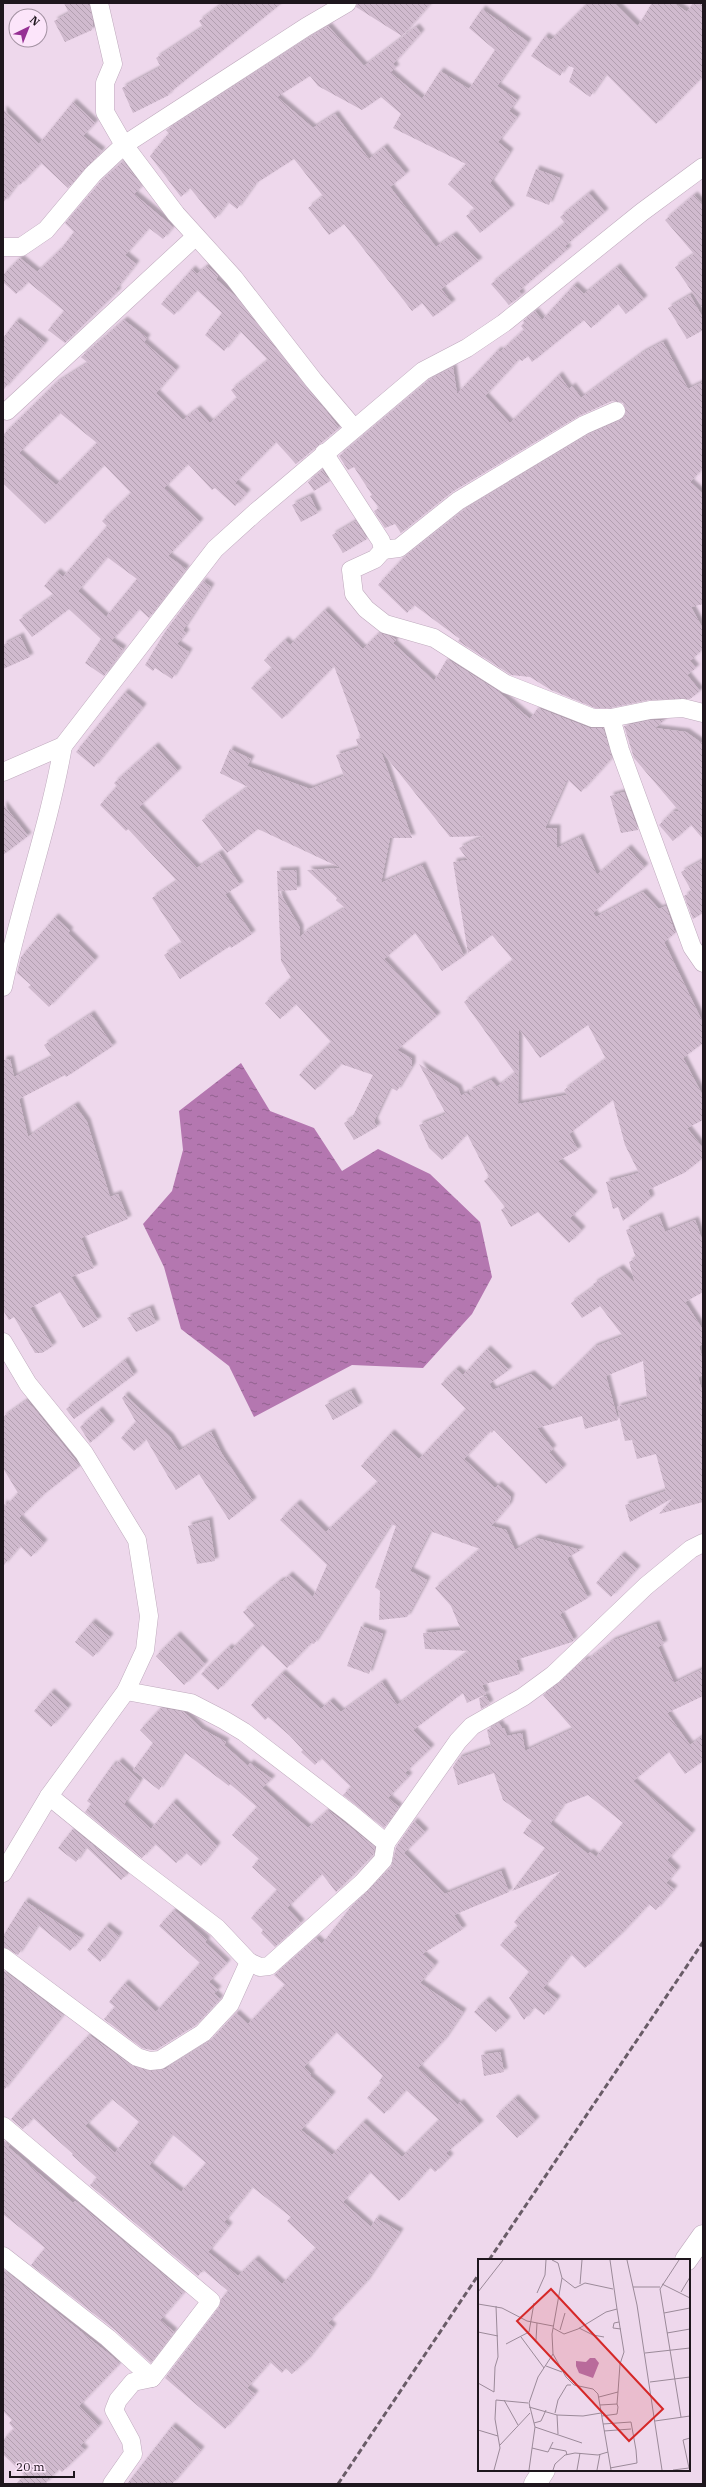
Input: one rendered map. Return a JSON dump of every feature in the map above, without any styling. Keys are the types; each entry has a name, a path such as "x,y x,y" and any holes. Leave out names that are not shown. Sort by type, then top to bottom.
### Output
{"street":[{"path":"99,3 113,64 105,83 105,112 124,145 195,237 234,278 314,381 354,428"},
{"path":"3,247 21,247 46,230 93,174 124,145 289,38 346,3"},
{"path":"3,987 14,935 56,787 63,746 215,549 354,428 423,371 467,348 504,323 642,212 703,167"},
{"path":"7,411 195,237"},
{"path":"616,411 584,425 458,501 399,548 384,550 375,559 351,570 354,594 366,609 385,624 434,638 506,684 593,718 612,718 650,710 683,708 703,713"},
{"path":"324,454 378,536 384,550"},
{"path":"612,718 620,750 692,947 703,963"},
{"path":"3,772 63,746"},
{"path":"3,1342 28,1384 84,1453 137,1540 149,1616 145,1650 126,1691 92,1734 49,1796 3,1873"},
{"path":"49,1796 134,1865 218,1928 249,1962 260,1967 269,1966 362,1883 382,1860 386,1843 458,1741 472,1726 523,1696 553,1675 646,1586 691,1548 703,1543"},
{"path":"126,1691 191,1703 231,1724 351,1814 386,1843"},
{"path":"3,1957 137,2057 150,2061 160,2060 204,2033 230,2004 249,1962"},
{"path":"3,2126 211,2301 152,2378 133,2382 118,2400 114,2410 131,2441 133,2454 112,2484"},
{"path":"687,2259 703,2236"},
{"path":"3,2256 108,2338 152,2378"},
{"path":"535,2484 543,2471"}],"water":[{"path":"241,1063 270,1111 314,1128 342,1171 378,1149 430,1174 480,1222 492,1277 472,1314 423,1368 352,1365 254,1417 229,1366 181,1329 164,1267 143,1224 172,1191 183,1150 179,1111"}],"building":[{"path":"64,3 89,3 93,22 92,30 65,42 54,21 69,13"},
{"path":"223,3 282,3 168,94 169,95 133,113 122,88 161,67 156,58 203,27 199,21"},
{"path":"357,3 431,3 402,36 356,7"},
{"path":"588,3 615,3 638,26 652,3 674,3 687,12 693,3 703,3 703,76 656,124 606,74 590,97 569,82 574,68 567,65 560,76 531,56 545,36 551,40"},
{"path":"482,9 528,42 497,86 517,100 509,111 517,117 498,142 510,152 490,183 511,208 480,233 466,216 475,209 448,184 466,164 393,128 401,114 381,97 362,110 318,86 310,76 277,97 313,128 335,114 369,159 384,147 406,174 390,187 436,247 453,235 479,261 441,289 452,303 433,317 422,303 412,311 344,224 329,235 308,208 323,196 294,159 255,184 237,209 228,202 215,219 190,188 181,197 150,156 169,133 166,130 328,26 364,66 416,27 421,33 393,64 396,68 390,72 422,99 440,71 469,89 495,50 469,28"},
{"path":"73,102 95,123 83,136 102,151 68,188 41,163 20,185 18,183 3,203 3,109 39,144"},
{"path":"123,161 142,186 134,194 173,227 163,239 149,228 125,255 136,264 116,289 118,291 65,343 48,330 64,311 28,282 16,294 3,282 3,275 20,258 37,272 61,249 74,232 65,223 101,181"},
{"path":"536,169 560,178 549,205 526,196"},
{"path":"589,193 605,212 565,246 568,249 519,291 522,295 509,305 491,284 565,223 560,217"},
{"path":"694,195 703,205 703,308 675,267 694,254 665,220"},
{"path":"207,266 218,276 216,279 237,298 339,428 296,464 276,442 235,483 247,493 235,506 215,488 212,490 188,464 164,488 200,522 168,556 186,569 149,618 139,609 111,641 123,649 104,676 85,663 101,639 69,609 32,637 19,620 54,595 44,586 57,572 63,577 107,526 102,521 131,493 104,465 45,524 3,483 3,435 56,383 88,363 81,357 124,320 147,338 144,342 176,370 156,393 183,420 197,409 210,423 237,398 231,390 268,360 240,331 224,351 205,335 222,313 197,290 174,315 161,304 192,269 197,274","holes":["60,413 97,443 56,485 19,453","107,557 137,579 106,617 78,591"]},
{"path":"617,267 644,299 626,314 618,304 591,328 584,320 532,362 528,356 522,361 519,359 485,396 510,423 559,375 569,389 572,386 581,398 642,353 663,342 688,389 703,382 703,468 690,482 703,494 703,604 691,607 703,629 703,649 690,661 696,668 687,675 700,691 690,699 649,700 610,708 595,708 551,690 530,677 511,675 458,641 460,639 414,605 407,613 378,585 404,557 464,510 589,434 621,420 626,412 623,403 612,401 579,416 452,492 401,533 395,524 385,528 374,511 379,508 370,496 372,495 354,467 348,470 339,456 429,380 453,367 457,394 498,350 500,352 524,330 521,326 524,323 523,321 535,311 542,320 574,285 584,294"},
{"path":"690,295 703,318 703,330 687,339 668,308"},
{"path":"16,321 45,343 3,390 3,338"},
{"path":"322,470 330,481 314,491 308,482"},
{"path":"310,496 318,513 301,522 292,505"},
{"path":"356,521 367,539 343,553 332,535"},
{"path":"203,581 211,587 183,630 186,633 177,644 189,652 172,679 155,668 153,671 145,665 165,632"},
{"path":"325,610 363,649 379,633 392,637 396,640 393,643 434,681 447,659 496,690 530,719 538,708 589,728 603,728 612,758 581,792 567,779 545,828 557,828 557,848 580,837 597,875 628,848 645,867 593,913 596,917 643,892 659,909 666,906 675,933 664,942 703,1023 703,1043 683,1058 703,1096 703,1120 687,1128 703,1148 703,1158 684,1173 648,1190 651,1198 623,1221 618,1207 613,1209 606,1182 639,1173 625,1145 613,1100 569,1134 578,1150 558,1161 594,1195 570,1218 582,1230 569,1243 538,1212 511,1227 501,1210 505,1207 484,1181 489,1177 467,1134 442,1160 429,1148 419,1125 446,1114 419,1064 458,1088 461,1096 466,1093 473,1098 469,1091 491,1080 497,1087 515,1073 464,1002 513,960 492,935 468,953 453,862 468,860 459,848 484,836 450,837 380,749 412,838 390,838 381,883 422,865 464,956 442,971 415,933 384,959 437,1016 397,1050 412,1059 412,1066 397,1091 390,1087 374,1121 377,1127 354,1140 344,1123 352,1118 373,1075 341,1064 315,1090 299,1075 331,1042 296,1004 280,1019 265,1003 291,978 281,961 277,871 296,870 297,890 279,891 300,928 300,937 305,932 345,908 336,900 337,898 307,870 341,868 258,829 227,853 202,820 248,787 220,773 230,749 251,759 247,766 310,789 344,776 336,755 359,748 356,739 361,738 334,666 282,719 251,688 272,668 264,660 285,640 290,645","holes":["588,1025 606,1059 564,1090 567,1095 518,1104 519,1029 540,1058"]},
{"path":"20,636 30,657 3,669 3,645"},
{"path":"125,692 143,707 94,767 76,752"},
{"path":"651,720 665,720 655,728 686,732 703,744 703,839 691,825 673,841 659,825 672,812 679,811 634,758 624,726"},
{"path":"155,746 178,771 139,807 197,868 219,853 240,885 225,894 252,934 231,948 230,946 180,979 164,955 182,943 152,898 177,881 128,829 126,831 100,805 117,786 114,783"},
{"path":"624,792 638,830 621,833 610,796"},
{"path":"3,804 28,836 3,855"},
{"path":"703,860 703,913 693,919 684,896 692,892 681,872"},
{"path":"55,917 70,931 68,933 95,960 49,1007 28,987 31,985 17,973 21,957"},
{"path":"91,1014 113,1046 66,1077 65,1075 19,1099 28,1137 75,1105 87,1122 110,1197 118,1194 128,1219 81,1238 94,1268 71,1277 98,1320 83,1328 60,1292 30,1308 53,1346 42,1353 35,1353 14,1317 9,1320 3,1310 3,1060 10,1059 14,1077 52,1057 44,1045"},
{"path":"659,1216 665,1232 695,1220 703,1242 703,1292 685,1302 703,1330 703,1344 699,1346 703,1361 703,1375 698,1377 703,1394 703,1502 659,1514 673,1498 630,1522 625,1505 666,1491 656,1454 637,1459 632,1440 625,1441 617,1407 647,1399 643,1361 606,1376 618,1420 585,1429 582,1416 537,1428 553,1449 549,1452 563,1468 546,1484 494,1430 492,1433 490,1431 464,1459 495,1488 498,1485 511,1497 509,1505 491,1526 506,1530 515,1550 536,1538 581,1550 567,1558 588,1598 560,1614 574,1640 572,1642 516,1660 520,1674 482,1685 486,1694 467,1703 463,1693 413,1730 431,1748 405,1773 409,1776 388,1798 399,1807 384,1828 343,1795 351,1787 321,1758 315,1765 301,1752 303,1750 289,1735 268,1717 265,1720 251,1705 282,1673 321,1709 330,1701 341,1712 382,1682 397,1705 469,1651 425,1649 423,1633 461,1630 451,1606 435,1588 480,1549 430,1531 410,1571 427,1580 407,1617 379,1620 380,1591 375,1587 396,1526 391,1524 314,1644 311,1643 287,1668 262,1644 218,1690 201,1674 229,1647 231,1650 255,1626 243,1612 280,1581 283,1581 289,1575 313,1597 327,1565 280,1520 297,1503 326,1532 378,1482 361,1466 391,1433 419,1459 466,1409 441,1384 456,1369 463,1375 487,1349 509,1370 489,1384 493,1390 531,1374 550,1391 594,1347 623,1336 600,1306 582,1318 571,1303 595,1286 593,1284 620,1268 635,1283 629,1262 636,1258 626,1230"},
{"path":"150,1308 156,1323 136,1332 127,1318"},
{"path":"125,1360 134,1375 74,1419 66,1409"},
{"path":"351,1391 359,1406 333,1420 325,1405"},
{"path":"125,1395 170,1437 179,1451 211,1432 222,1454 253,1501 229,1520 199,1474 176,1490 146,1439 134,1451 121,1438 136,1422 122,1398"},
{"path":"27,1400 80,1466 43,1495 19,1518 44,1543 31,1557 20,1546 3,1566 3,1503 6,1506 18,1493 3,1468 3,1417"},
{"path":"99,1410 111,1424 90,1443 80,1427"},
{"path":"209,1520 215,1561 197,1564 188,1526"},
{"path":"621,1555 637,1569 611,1597 596,1583"},
{"path":"92,1622 110,1637 93,1657 75,1642"},
{"path":"656,1624 664,1644 658,1647 674,1683 703,1669 703,1696 667,1713 690,1745 703,1736 703,1761 685,1774 669,1752 633,1781 692,1833 667,1860 677,1870 666,1883 674,1889 656,1910 649,1904 622,1933 585,1968 571,1954 543,1988 557,1999 544,2015 534,2007 524,2020 509,1998 529,1972 500,1945 518,1926 514,1922 561,1871 512,1891 545,1848 523,1833 532,1821 503,1800 494,1773 458,1785 453,1767 459,1758 491,1747 487,1730 499,1723 502,1728 504,1728 507,1736 522,1733 525,1751 573,1729 543,1695 585,1659 586,1661 612,1641","holes":["588,1795 623,1823 596,1857 590,1852 588,1854 550,1824 563,1805"]},
{"path":"361,1626 383,1634 369,1674 347,1666"},
{"path":"177,1635 205,1664 184,1685 156,1656"},
{"path":"51,1692 68,1708 51,1727 34,1711"},
{"path":"486,1696 490,1704 481,1709 479,1698"},
{"path":"161,1708 184,1712 202,1729 226,1742 224,1745 248,1766 250,1763 272,1779 262,1788 308,1828 328,1810 375,1847 373,1855 336,1892 322,1874 287,1908 301,1923 275,1947 261,1933 263,1930 251,1918 277,1890 252,1867 259,1859 232,1835 257,1807 230,1784 229,1786 184,1752 159,1790 133,1770 153,1743 140,1730"},
{"path":"119,1761 140,1781 124,1804 151,1829 173,1802 217,1846 201,1866 186,1853 176,1863 155,1844 142,1858 85,1812 91,1804 87,1801 113,1764 115,1766"},
{"path":"414,1821 425,1832 404,1853 445,1894 501,1871 509,1892 454,1915 463,1929 422,1954 435,1965 420,1983 463,2012 444,2040 418,2068 458,2105 460,2102 480,2124 446,2153 450,2157 435,2172 430,2167 399,2201 370,2172 343,2202 371,2227 376,2218 400,2232 366,2282 328,2323 333,2327 307,2360 292,2374 286,2368 282,2373 270,2362 247,2388 255,2394 225,2429 165,2378 219,2307 221,2299 228,2291 203,2270 198,2276 90,2185 97,2178 33,2118 23,2129 11,2119 89,2035 131,2065 151,2071 166,2069 209,2042 236,2013 248,2024 285,1985 274,1975 316,1938 322,1944 350,1908 391,1867 396,1847","holes":["336,2032 383,2076 379,2081 381,2083 367,2098 384,2114 406,2090 439,2120 402,2157 363,2122 332,2155 301,2130 332,2095 310,2076 311,2074 304,2067","112,2099 139,2122 115,2153 85,2126","172,2134 206,2163 181,2192 149,2166","252,2187 291,2217 287,2221 316,2248 282,2284 255,2259 238,2276 208,2252 229,2226 224,2222"]},
{"path":"73,1829 128,1873 121,1880 86,1847 76,1862 58,1848"},
{"path":"25,1901 81,1938 70,1951 38,1925 18,1955 3,1947 3,1936"},
{"path":"174,1910 207,1940 205,1942 227,1963 209,1982 218,1990 214,1993 220,1999 196,2025 156,2050 151,2050 142,2048 104,2019 115,2007 109,2002 125,1983 156,2012 200,1963 159,1926"},
{"path":"106,1926 119,1936 100,1962 87,1950"},
{"path":"3,1970 63,2015 3,2091"},
{"path":"486,2000 507,2020 496,2032 474,2012"},
{"path":"500,2052 504,2072 484,2076 481,2055"},
{"path":"515,2098 536,2120 517,2138 496,2116"},
{"path":"3,2140 10,2145 8,2147 73,2203 75,2201 184,2292 160,2320 174,2332 151,2363 115,2330 31,2265 45,2248 3,2214"},
{"path":"3,2269 120,2363 79,2406 99,2426 80,2446 85,2450 62,2472 59,2469 45,2484 16,2484 24,2475 3,2454 3,2440 14,2429 9,2423 12,2420 3,2411"},
{"path":"172,2426 201,2450 172,2484 127,2484"}],"railway":[{"path":"490,2259 703,1942"},
{"path":"338,2484 478,2275"}]}
